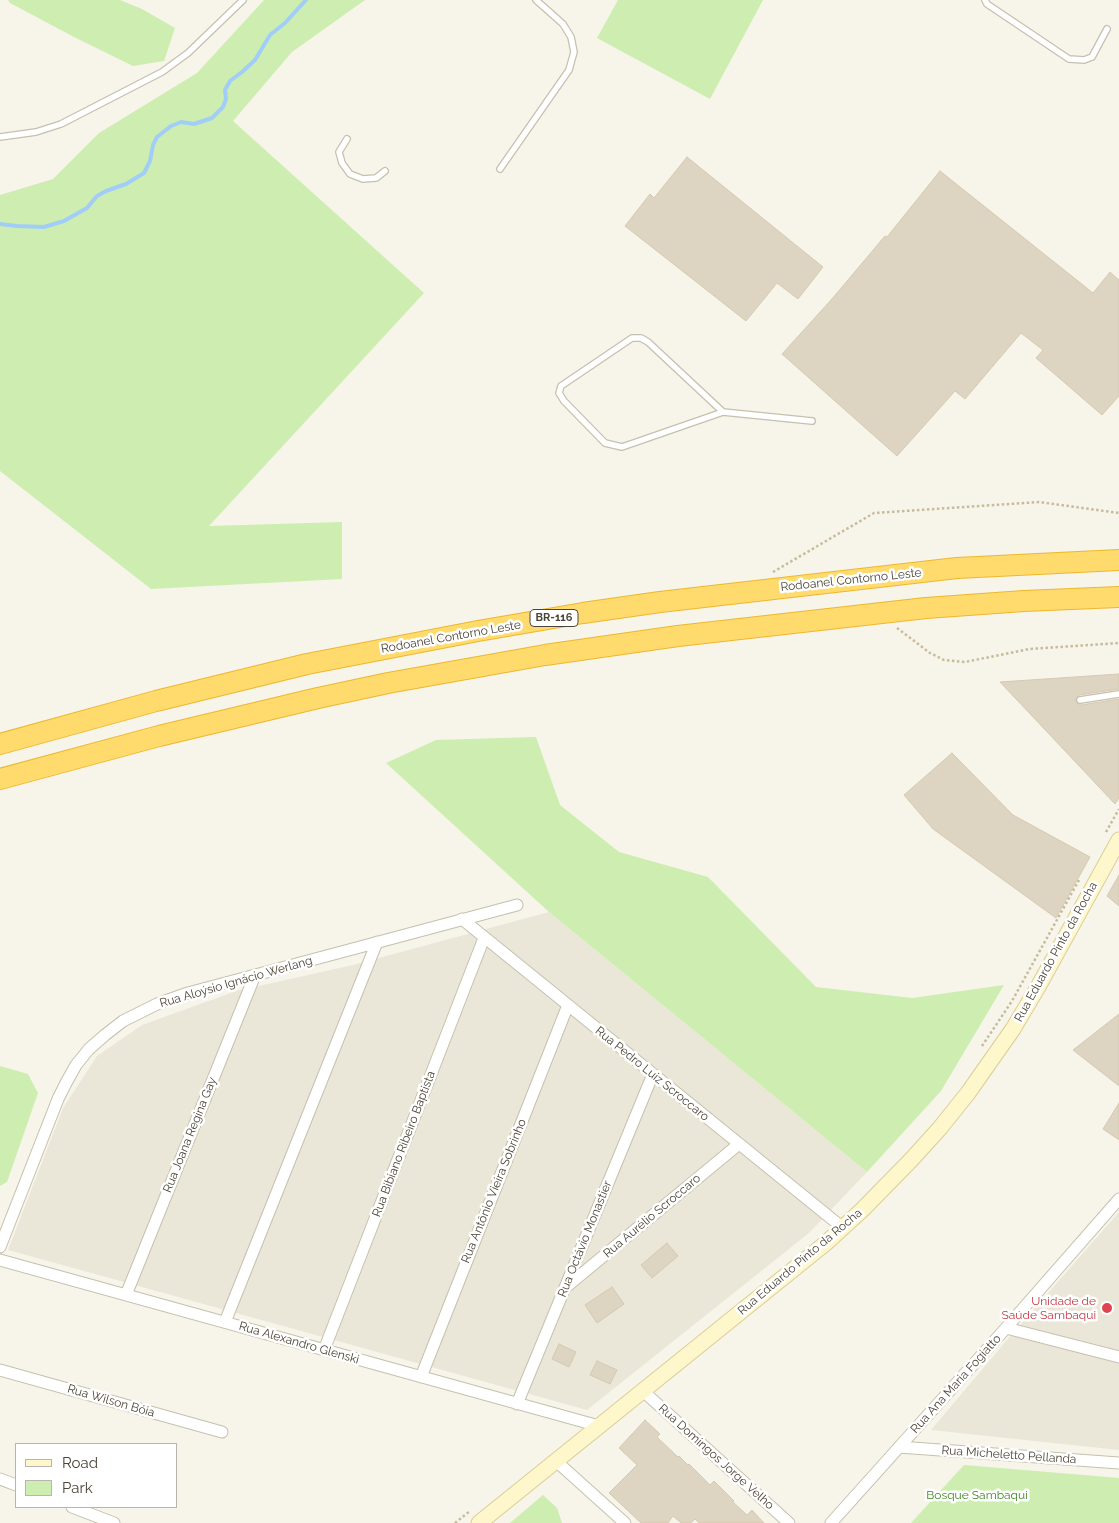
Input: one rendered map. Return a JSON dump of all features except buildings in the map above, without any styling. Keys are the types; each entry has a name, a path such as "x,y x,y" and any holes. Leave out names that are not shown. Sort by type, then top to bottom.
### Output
{"highway":[{"name":"Rodoanel Contorno Leste","path":"0,744 137,706 307,664 412,643 583,613 708,596 958,568 1119,560"},
{"path":"0,779 169,734 388,683 545,655 641,641 967,604 1119,597"}],"main road":[{"name":"Rua Eduardo Pinto da Rocha","path":"479,1523 843,1228 934,1135 992,1060 1034,993 1112,838"}],"street":[{"name":"Rua Aloýsio Ignácio Werlang","path":"0,1247 58,1099 76,1065 89,1049 123,1022 157,1004 188,993 517,905"},
{"name":"Rua Pedro Luiz Scroccaro","path":"462,919 843,1228"},
{"name":"Rua Bibiano Ribeiro Baptista","path":"324,1350 484,938"},
{"path":"225,1322 377,942"},
{"name":"Rua Joana Regina Gay","path":"126,1295 255,975"},
{"name":"Rua Antônio Vieira Sobrinho","path":"421,1377 568,1005"},
{"name":"Rua Octávio Monastier","path":"517,1404 653,1074"},
{"name":"Rua Aurélio Scroccaro","path":"565,1288 738,1144"},
{"name":"Rua Ana Maria Fogiatto","path":"831,1523 1119,1199"},
{"name":"Rua Alexandro Glenski","path":"0,1260 599,1426"},
{"path":"1006,1328 1119,1357"},
{"name":"Rua Wilson Bóia","path":"0,1370 222,1432"},
{"name":"Rua Domingos Jorge Velho","path":"643,1391 789,1523"},
{"name":"Rua Micheletto Pellanda","path":"899,1447 1119,1463"},
{"path":"556,1461 625,1523"},
{"path":"0,1479 15,1485"},
{"path":"75,1508 114,1523"}],"lane":[{"path":"0,137 36,132 61,124 162,72 188,53 243,0"},
{"path":"500,169 569,70 574,52 571,37 563,24 536,0"},
{"path":"986,0 987,4 1069,59 1084,60 1092,57 1107,29"},
{"path":"347,138 339,152 342,163 350,174 363,179 376,178 385,171"},
{"path":"722,412 648,342 641,338 632,338 561,386 559,393 564,401 605,443 622,447 722,412 812,421"},
{"path":"1080,700 1119,694"}],"path":[{"path":"771,573 874,513 1039,502 1119,513"},
{"path":"879,614 930,653 944,660 965,662 1029,650 1119,643"},
{"path":"1112,838 1119,809"},
{"path":"982,1047 1012,1001 1080,879"}],"shaded area":[{"path":"549,912 867,1172 809,1233 587,1410 8,1250 63,1108 97,1056 142,1025 236,991 353,965"},
{"path":"1119,1212 1119,1450 931,1430 1006,1341"}],"green space":[{"path":"8,0 120,0 142,9 175,28 164,61 133,66 74,37 10,3"},
{"path":"264,0 365,0 292,52 233,121 424,293 209,526 342,522 342,579 151,589 0,471 0,195 53,179 99,133 197,73"},
{"path":"618,0 763,0 710,99 597,38"},
{"path":"536,737 560,805 619,852 708,877 816,987 912,998 1004,985 941,1091 867,1172 549,912 386,763 436,740"},
{"path":"0,1066 28,1074 38,1093 7,1182 0,1186"},
{"name":"Bosque Sambaqui","path":"964,1465 1119,1478 1119,1523 911,1523"},
{"path":"543,1495 557,1508 562,1523 510,1523"}],"waterway":[{"path":"0,224 44,227 64,221 87,208 97,196 126,184 144,173 150,161 153,145 157,137 171,126 181,122 194,124 212,118 223,107 226,99 225,90 230,81 255,60 270,35 285,23 306,0"}],"place":[{"name":"Unidade de Saúde Sambaqui","path":"1107,1308"}]}
